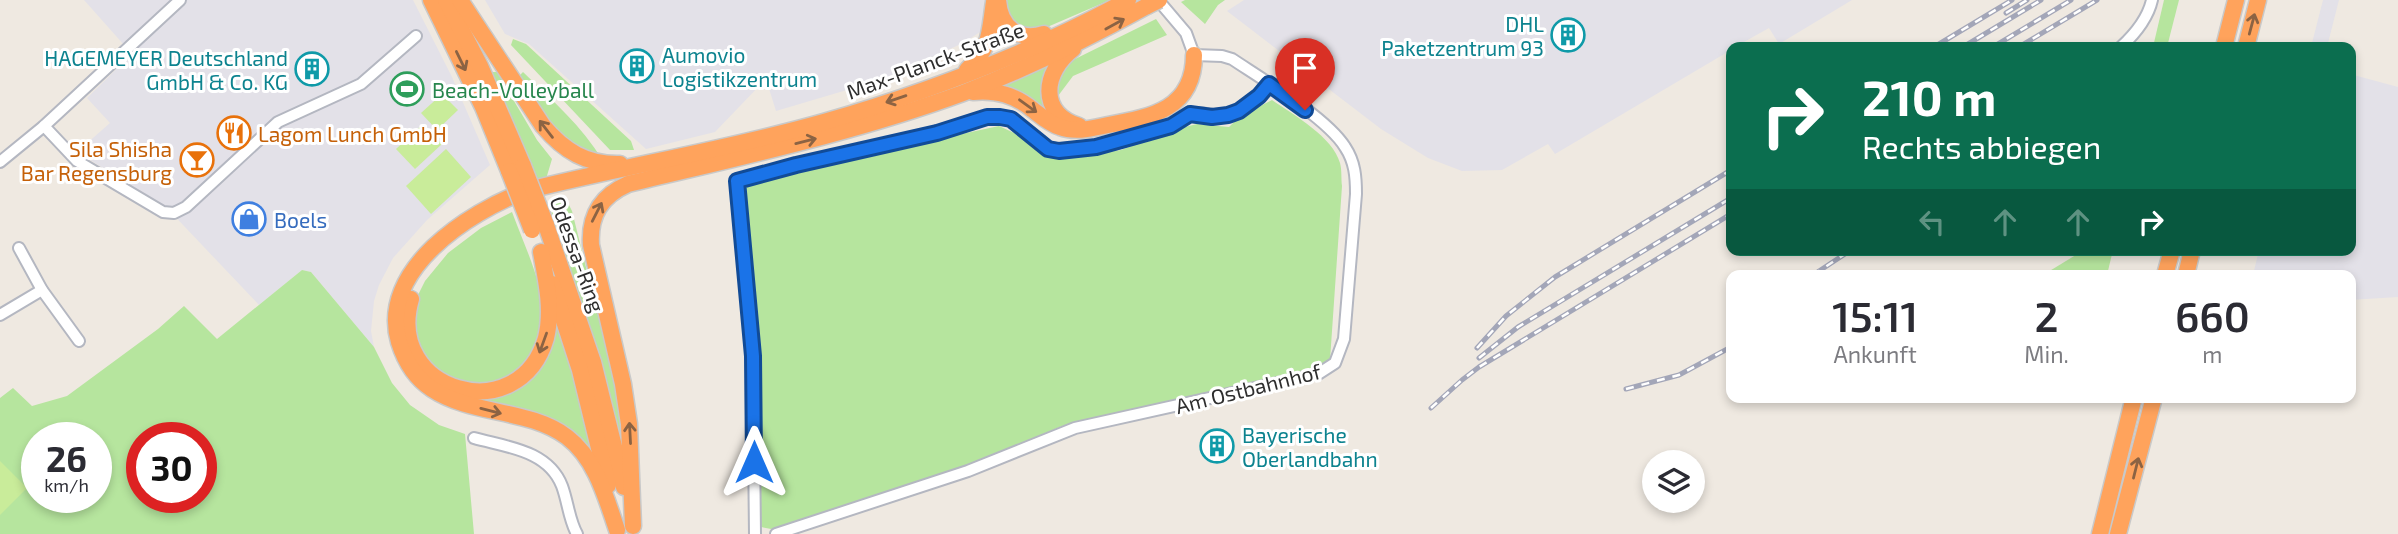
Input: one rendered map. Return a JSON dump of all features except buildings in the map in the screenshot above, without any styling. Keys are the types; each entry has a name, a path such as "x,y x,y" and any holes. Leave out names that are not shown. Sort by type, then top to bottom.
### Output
{"highway":[{"name":"Odessa-Ring","path":"431,0 516,168"},
{"name":"Odessa-Ring","path":"446,0 480,66 516,168 593,362 614,440 625,531"},
{"path":"460,0 543,126 568,151 603,164 667,159"},
{"path":"996,0 1004,23 1024,37 1034,37 1077,25"},
{"path":"996,0 988,44 962,85 1004,93 1024,102 1048,122 1060,127 1073,130 1088,128 1149,117 1169,108 1182,97 1192,78 1194,55"},
{"name":"Max-Planck-Straße","path":"667,159 962,85 1128,0"},
{"path":"2225,42 2236,0"},
{"path":"2247,42 2258,0"},
{"name":"Max-Planck-Straße","path":"739,157 884,119 962,85 1084,41 1154,2"},
{"path":"1084,41 1060,60 1050,79 1049,90 1058,114 1088,128"},
{"path":"625,531 629,424 623,384 595,269 591,225 598,207 614,190 628,184 739,157"},
{"path":"541,252 547,286 548,322 546,337 533,364 505,386 474,393 442,383 416,356 410,341 408,309 429,267 441,251 457,238 509,209 546,197 619,179 739,157"},
{"path":"625,531 597,476 578,447 553,428 463,404 433,390 422,382 407,363 398,337 396,321 402,293 421,261 451,230 469,218 503,199 525,191 667,159"},
{"name":"Odessa-Ring","path":"539,227 541,252 561,306 625,531"},
{"path":"2100,534 2133,403"},
{"path":"2118,534 2152,403"}],"street":[{"path":"0,162 44,127 180,0"},
{"path":"2126,42 2150,10 2152,0"},
{"path":"1154,2 1186,33 1194,55"},
{"path":"44,127 77,160 163,212 174,213 186,207 278,122 361,84 416,36"},
{"name":"Am Ostbahnhof","path":"776,534 968,471 1075,428 1318,374 1332,367 1344,339 1356,194 1355,168 1345,146 1333,132 1269,84 1232,59 1194,55"},
{"path":"755,534 753,356 737,181 937,133 987,117 1011,119 1048,149 1059,151 1096,147 1171,126 1190,114 1212,117 1239,111 1259,96 1269,84"},
{"path":"19,248 42,290 79,341"},
{"path":"0,315 42,290"},
{"path":"474,438 525,452 548,464 560,482 577,534"}],"shaded area":[{"path":"84,0 413,0 452,77 490,165 427,220 393,258 374,301 371,331 374,347 311,272 302,270 259,305 165,206 77,152 110,123 87,98 132,54"},
{"path":"485,0 1007,0 1008,14 963,43 884,79 776,111 766,79 715,132 646,149 529,44 505,34"},
{"path":"1244,0 1852,0 1782,42 1778,42 1769,28 1744,42 1726,42 1726,53 1555,154 1548,144 1502,170 1462,171 1428,158 1381,129 1227,11"},
{"path":"2323,0 2339,0 2328,42 2312,42"},
{"path":"2356,76 2398,87 2398,297 2356,300 2356,270 2254,270 2258,256 2356,256"}],"green space":[{"path":"1007,0 1110,0 1038,31 1031,31 1019,28 1011,19"},
{"path":"1225,0 1218,5 1205,24 1181,2"},
{"path":"2164,0 2179,0 2168,42 2154,42"},
{"path":"1156,19 1167,35 1073,76 1055,100 1054,82 1069,62"},
{"path":"513,39 526,44 631,141 634,150 610,150 511,45"},
{"path":"1049,65 1062,120 1001,86"},
{"path":"491,72 497,72 537,140 552,159 546,179 539,182"},
{"path":"523,72 576,125 603,161 574,145 553,126 517,78"},
{"path":"442,94 458,110 437,130 421,113"},
{"path":"1272,100 1330,144 1341,166 1342,186 1330,360 1306,373 1062,426 969,465 771,529 761,527 759,340 753,262 743,187 822,164 999,126 1023,137 1043,153 1063,159 1121,150 1197,124 1229,127 1239,117"},
{"path":"423,124 442,144 415,169 396,149"},
{"path":"446,149 471,177 431,214 406,186"},
{"path":"557,202 569,205 572,211 619,400 623,429 618,432 596,350 549,204"},
{"path":"512,212 536,274 541,296 543,317 540,337 531,356 515,373 479,388 434,371 416,343 415,301 425,281 448,253 481,228"},
{"path":"2074,256 2112,256 2108,270 2051,270"},
{"path":"302,270 311,272 374,347 392,383 410,405 439,425 465,434 474,534 0,534 0,398 13,388 32,406 67,396 158,329 184,306 217,339"},
{"path":"558,320 594,452 590,454 584,446 465,396 506,391"},
{"path":"0,461 21,482 21,494 0,515"}],"railway":[{"path":"1942,42 2012,0"},
{"path":"2006,13 2027,0"},
{"path":"1971,42 2041,0"},
{"path":"2001,42 2071,0"},
{"path":"2027,42 2097,0"},
{"path":"1477,348 1506,316 1555,277 1726,173"},
{"path":"1479,358 1518,327 1726,201"},
{"path":"1431,408 1479,367 1726,217"},
{"path":"1821,270 1842,256"},
{"path":"1626,389 1679,375 1726,350"}],"place":[{"name":"DHL Paketzentrum 93","path":"1568,35"},
{"name":"Aumovio Logistikzentrum","path":"637,66"},
{"name":"HAGEMEYER Deutschland GmbH & Co. KG","path":"312,69"},
{"name":"Beach-Volleyball","path":"407,89"},
{"name":"Lagom Lunch GmbH","path":"234,133"},
{"name":"Sila Shisha Bar Regensburg","path":"197,160"},
{"name":"Boels","path":"249,219"},
{"name":"Bayerische Oberlandbahn","path":"1217,446"}],"route":[{"path":"754,462 753,356 737,181 937,133 987,117 1011,119 1020,124 1037,142 1048,149 1059,151 1096,147 1171,126 1190,114 1212,117 1228,115 1239,111 1259,96 1269,84 1305,110"}]}
